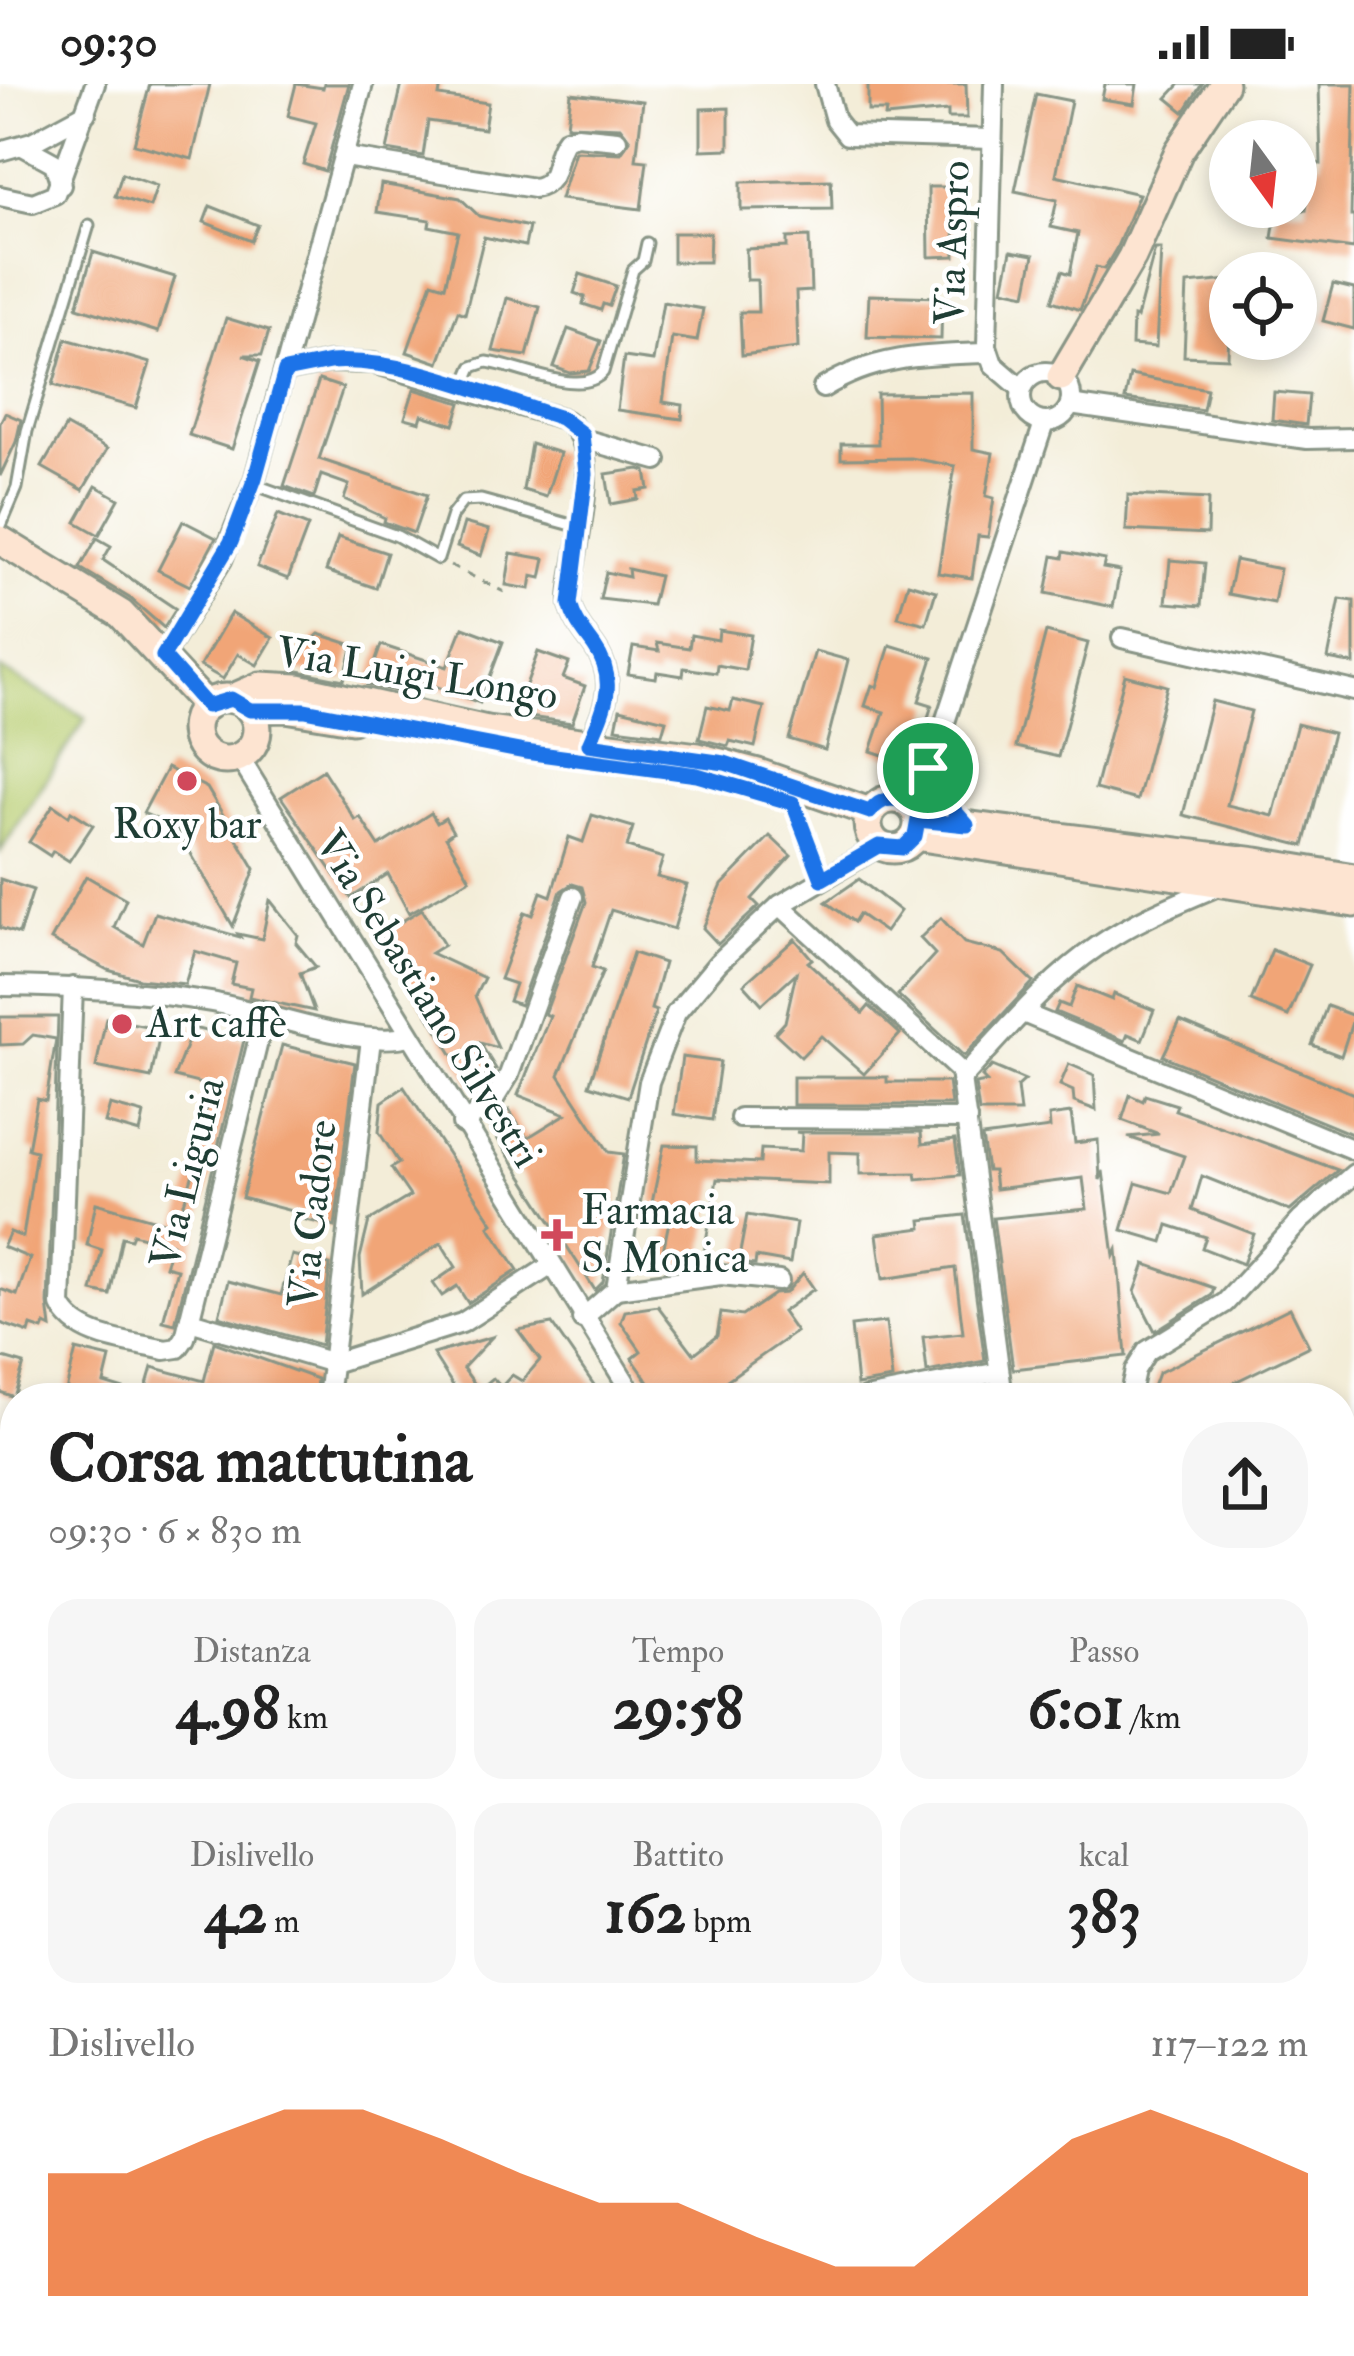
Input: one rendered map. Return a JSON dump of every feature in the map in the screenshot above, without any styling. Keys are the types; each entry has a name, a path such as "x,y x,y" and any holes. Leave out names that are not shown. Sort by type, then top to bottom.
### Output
{"main road":[{"path":"1061,377 1132,257 1179,151 1224,84"},
{"path":"0,540 100,598 163,656 229,705 256,736 239,758 220,759 203,750 196,722 229,705"},
{"name":"Via Luigi Longo","path":"229,705 261,686 298,688 436,721 725,763 872,829"},
{"name":"Via Luigi Longo","path":"229,705 305,710 525,752 697,775 872,829"},
{"path":"915,821 903,848 872,829 886,800 899,800 915,821 1228,882 1353,882"},
{"path":"915,821 1353,882"}],"street":[{"path":"0,196 38,202 52,197 61,185 95,84"},
{"path":"163,656 222,560 253,484 364,84"},
{"path":"825,84 835,120 847,135 992,139"},
{"name":"Via Aspro","path":"994,84 987,352 993,364 1022,389"},
{"path":"0,151 23,146 86,113"},
{"path":"345,157 534,188 553,178 566,139 617,140"},
{"path":"23,146 54,163 61,185"},
{"path":"823,388 859,368 893,358 987,352"},
{"path":"285,371 330,362 373,363 573,423 584,439 586,463 572,612 605,665 609,687 589,744"},
{"path":"1038,373 1061,377 1070,390 1070,405 1060,418 1045,423 1024,412 1022,389 1038,373"},
{"path":"1070,405 1307,439 1351,441"},
{"path":"915,821 928,768 1045,423"},
{"path":"584,439 657,460"},
{"path":"1122,638 1354,692"},
{"name":"Via Sebastiano Silvestri","path":"239,758 625,1383"},
{"path":"616,1289 646,1096 662,1040 696,986 780,905 822,879 872,829"},
{"path":"962,1078 1064,972 1102,943 1138,921 1228,882"},
{"path":"462,1124 490,1104 509,1075 573,897"},
{"path":"780,905 953,1060 962,1078 1001,1383"},
{"path":"0,986 73,987 182,998 370,1039 409,1036"},
{"name":"Via Liguria","path":"73,987 59,1290 67,1317 82,1328 165,1350 178,1348 190,1321 265,1013"},
{"path":"1023,1013 1354,1150"},
{"name":"Via Cadore","path":"330,1383 370,1039"},
{"path":"740,1118 968,1119"},
{"path":"1132,1383 1147,1352 1220,1307 1311,1209 1354,1174"},
{"path":"190,1321 333,1363 462,1323 550,1267"},
{"path":"582,1319 616,1289 696,1276 779,1281"},
{"path":"942,1383 999,1372"}],"lane":[{"path":"0,528 17,488 28,431 89,225"},
{"path":"463,388 472,367 487,362 579,384 599,378 633,270 643,261 647,243"},
{"path":"253,484 397,536 438,559 452,515 464,501 481,500 579,527"},
{"path":"928,768 945,800 967,825"},
{"path":"793,803 822,879"}],"path":[{"path":"438,559 504,592"}],"green space":[{"path":"0,669 86,718 0,852"}],"building":[{"path":"150,84 210,84 192,159 134,144"},
{"path":"296,84 323,88 324,84 349,84 325,171 303,164 316,123 288,116"},
{"path":"402,84 441,84 439,96 488,103 484,129 428,121 423,156 387,150"},
{"path":"868,84 966,84 967,118 948,118 948,111 885,117 886,111 868,111"},
{"path":"1105,84 1137,84 1134,104 1102,99"},
{"path":"1180,84 1202,84 1184,112 1167,98"},
{"path":"1319,84 1354,84 1354,249 1272,238 1274,228 1317,228 1317,164 1321,164"},
{"path":"571,93 643,101 636,160 647,161 641,209 560,199 575,151 621,153 630,140 620,127 567,125"},
{"path":"1036,94 1071,101 1056,175 1139,194 1116,249 1104,269 1096,267 1080,310 1052,301 1062,271 1070,274 1078,233 1051,227 1057,200 1015,191"},
{"path":"729,108 729,149 701,150 701,109"},
{"path":"122,174 157,186 150,207 115,196"},
{"path":"831,180 832,209 741,210 741,182"},
{"path":"381,184 460,198 479,216 529,227 525,246 484,237 465,314 458,311 439,363 407,352 432,282 445,286 458,232 429,226 430,220 377,212"},
{"path":"928,187 953,187 955,256 929,257"},
{"path":"210,206 258,225 251,241 204,222"},
{"path":"673,233 710,233 709,262 673,262"},
{"path":"809,237 811,291 796,292 798,348 742,355 740,312 758,312 757,280 747,280 746,249 787,247 787,238"},
{"path":"1155,249 1161,249 1156,347 1132,345 1133,317 1137,318"},
{"path":"1011,251 1034,255 1026,294 1003,289"},
{"path":"93,252 175,277 158,332 77,307"},
{"path":"580,274 616,286 609,306 603,304 601,310 583,304 585,297 574,293"},
{"path":"1209,282 1209,357 1184,356 1187,284"},
{"path":"1333,284 1354,289 1354,329 1323,321"},
{"path":"869,295 942,297 941,339 867,337"},
{"path":"507,298 540,307 527,356 493,351"},
{"path":"663,302 703,309 697,341 672,337 663,402 683,405 682,419 617,410 624,357 653,361"},
{"path":"226,318 269,331 262,355 243,355 260,361 232,449 189,435"},
{"path":"568,329 601,341 589,371 570,373 554,367"},
{"path":"66,339 150,363 136,408 53,385"},
{"path":"1130,375 1207,389 1203,410 1125,399"},
{"path":"319,380 343,388 319,459 427,495 414,533 344,499 349,485 321,475 314,497 284,486"},
{"path":"414,389 461,403 454,425 422,415 420,422 405,418"},
{"path":"1274,392 1309,395 1306,425 1272,420"},
{"path":"973,393 973,449 993,453 986,496 994,498 988,537 978,536 972,578 938,573 955,466 911,458 841,459 841,444 878,444 877,394"},
{"path":"5,413 21,420 0,476 0,423"},
{"path":"66,426 107,449 83,490 42,467"},
{"path":"531,444 560,453 546,497 523,490"},
{"path":"646,471 649,489 637,491 638,499 611,504 606,474"},
{"path":"96,486 119,499 99,535 76,522"},
{"path":"1128,495 1208,499 1207,534 1126,530"},
{"path":"278,514 308,526 288,579 257,567"},
{"path":"183,521 216,538 190,586 158,570"},
{"path":"464,523 489,530 481,556 457,547"},
{"path":"338,537 387,553 376,588 326,571"},
{"path":"97,538 111,546 103,560 176,609 164,628 131,599 80,568"},
{"path":"1064,552 1105,560 1103,568 1120,571 1113,607 1046,593 1053,556 1063,558"},
{"path":"511,553 545,559 541,578 532,576 530,589 506,585"},
{"path":"1170,560 1205,563 1201,606 1166,603"},
{"path":"1235,560 1280,569 1274,603 1228,594"},
{"path":"628,569 659,576 652,605 600,599 606,572 629,577"},
{"path":"908,583 936,591 926,624 898,617"},
{"path":"1340,599 1354,601 1354,664 1328,659"},
{"path":"231,613 273,638 257,665 238,654 223,679 200,666"},
{"path":"463,627 503,642 480,703 424,682 419,696 367,685 381,645 447,667"},
{"path":"719,630 751,635 745,670 717,665 716,673 684,668 683,676 628,674 633,647 659,651 657,643 689,648 691,635 718,640"},
{"path":"1046,632 1088,643 1058,757 1016,747"},
{"path":"319,634 353,645 344,680 293,670 293,658"},
{"path":"890,645 933,658 919,701 932,705 913,765 871,751 884,712 865,706 872,685 877,687"},
{"path":"815,651 848,660 825,750 789,739"},
{"path":"538,652 569,663 563,678 585,686 572,723 515,715"},
{"path":"1125,675 1167,686 1137,800 1095,789"},
{"path":"733,700 764,707 755,747 699,739 707,706 730,711"},
{"path":"1212,701 1251,711 1227,805 1273,816 1297,724 1333,733 1304,846 1183,815"},
{"path":"620,709 666,720 662,734 616,728"},
{"path":"167,768 207,788 255,869 233,926 176,828 143,813"},
{"path":"323,770 355,820 360,817 379,846 431,813 437,823 445,818 453,832 446,837 470,879 409,913 388,874 351,898 281,797"},
{"path":"53,805 93,825 69,861 53,851 50,856 29,842"},
{"path":"592,815 633,827 627,847 663,858 657,877 687,885 674,929 611,910 592,967 603,971 559,1075 609,1152 624,1154 603,1282 595,1290 488,1124 509,1110 527,1138 566,1114 518,1095 550,1016 545,1014 586,902 582,887 572,884 561,891 520,1005 509,1001 515,984 500,979 525,912 533,915 541,892 551,896 569,837 583,842"},
{"path":"770,836 791,856 752,899 759,906 718,944 703,928 722,885"},
{"path":"86,876 126,899 114,927 143,944 155,913 262,939 270,900 316,967 300,973 314,1011 249,997 251,988 231,984 236,963 195,951 185,984 108,970 51,940"},
{"path":"0,879 33,890 19,934 0,928"},
{"path":"859,879 900,911 885,932 859,914 854,922 826,902"},
{"path":"422,909 444,945 431,953 484,978 475,996 498,1048 480,1043 496,1069 471,1085 379,935"},
{"path":"941,918 964,943 1003,953 1033,982 964,1056 898,995 935,954 920,938"},
{"path":"795,939 812,959 808,962 863,1013 869,1006 900,1034 864,1074 821,1036 801,1057 775,1033 785,1022 796,973 762,1004 744,984"},
{"path":"1272,950 1310,965 1288,1016 1251,1001"},
{"path":"633,953 664,963 651,1009 656,1011 628,1097 589,1085"},
{"path":"1077,986 1154,1010 1142,1040 1128,1034 1125,1041 1055,1012 1059,1003 1069,1007"},
{"path":"1327,1006 1354,1016 1341,1056 1312,1045"},
{"path":"0,1017 58,1017 51,1328 31,1326 29,1333 0,1323 0,1289 17,1295 30,1258 3,1247 10,1232 23,1237 36,1151 28,1149 37,1099 46,1101 56,1039 33,1035 23,1044 0,1045"},
{"path":"106,1018 161,1029 151,1078 96,1067"},
{"path":"1180,1021 1354,1094 1354,1135 1163,1056"},
{"path":"193,1028 244,1040 175,1324 163,1321 177,1269 165,1266 172,1244 133,1234 131,1239 122,1237 110,1295 92,1291 102,1250 87,1245 96,1203 177,1226 195,1167 210,1086 174,1077"},
{"path":"282,1045 355,1063 335,1227 242,1198"},
{"path":"682,1057 720,1062 712,1120 674,1114"},
{"path":"1069,1064 1094,1075 1096,1110 1074,1102 1073,1091 1060,1085"},
{"path":"992,1066 1025,1080 1017,1087 1020,1112 979,1112 975,1084 987,1082 982,1077"},
{"path":"793,1077 948,1082 951,1105 793,1105"},
{"path":"404,1087 493,1223 489,1226 518,1270 468,1303 457,1286 442,1296 433,1283 456,1267 441,1243 362,1294 360,1258 369,1221 410,1196 391,1168 399,1163 379,1132 382,1102"},
{"path":"1130,1095 1177,1105 1175,1110 1338,1170 1290,1211 1202,1176 1192,1210 1254,1234 1243,1264 1202,1248 1206,1237 1168,1225 1163,1242 1122,1230 1136,1183 1171,1193 1184,1156 1128,1137 1159,1134 1122,1120"},
{"path":"110,1105 144,1114 140,1133 105,1123"},
{"path":"1071,1113 1075,1143 1098,1140 1114,1256 1117,1250 1126,1356 1013,1369 993,1218 1087,1209 1083,1178 995,1189 982,1137 1050,1128 1049,1116"},
{"path":"796,1132 921,1132 922,1144 955,1140 960,1175 917,1179 916,1173 860,1174 860,1153 829,1152 829,1184 717,1179 702,1264 661,1261 672,1207 652,1203 664,1145 697,1146 697,1160 760,1163 761,1149 801,1151 802,1133"},
{"path":"747,1215 796,1223 790,1263 756,1257 755,1265 738,1263"},
{"path":"965,1215 985,1361 927,1372 923,1337 963,1333 955,1268 883,1279 877,1234 922,1228 921,1220"},
{"path":"292,1255 330,1265 321,1345 219,1316 228,1281 281,1295"},
{"path":"1145,1264 1214,1288 1212,1295 1155,1331 1135,1292"},
{"path":"803,1273 814,1289 782,1312 796,1332 723,1383 650,1383 632,1358 641,1351 621,1322 625,1311 658,1306 694,1354 717,1336 721,1313 742,1316 774,1294 786,1293"},
{"path":"1290,1308 1309,1346 1233,1383 1154,1383 1158,1373"},
{"path":"886,1322 892,1379 857,1383 851,1326"},
{"path":"552,1324 593,1383 505,1383 512,1375 522,1381 540,1360 518,1330"},
{"path":"492,1337 463,1368 474,1383 451,1383 433,1354"},
{"path":"214,1342 317,1379 317,1383 147,1383 152,1367 204,1381"},
{"path":"76,1350 110,1358 104,1383 68,1383"},
{"path":"0,1357 24,1364 18,1383 0,1383"}],"place":[{"name":"Roxy bar","path":"187,781"},
{"name":"Art caffè","path":"122,1024"},
{"name":"Farmacia S. Monica","path":"557,1235"}],"route":[{"path":"330,362 373,363 561,418 582,434 586,474 570,604 605,665 609,687 589,744 725,763 870,812 886,800 911,807 928,768 945,800 967,825 918,820 915,836 903,848 879,846 822,879 793,803 756,790 697,775 525,752 305,710 250,710 231,699 207,706 163,656 231,542 255,478 285,371 330,362"}]}
